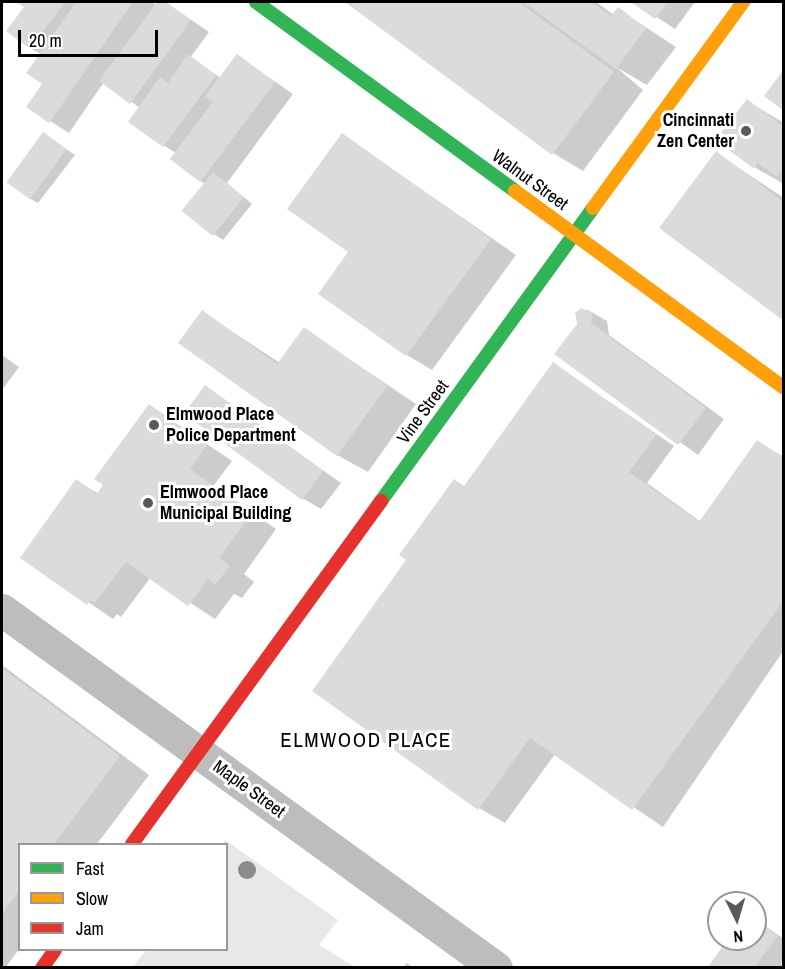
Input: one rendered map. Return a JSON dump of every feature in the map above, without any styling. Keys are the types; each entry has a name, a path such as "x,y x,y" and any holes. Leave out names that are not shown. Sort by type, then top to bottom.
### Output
{"main road":[{"name":"Walnut Street","path":"256,2 783,388"},
{"name":"Vine Street","path":"133,843 743,2"},
{"path":"42,968 54,951"}],"street":[{"name":"Maple Street","path":"2,610 496,968"}],"shaded area":[{"path":"225,840 338,920 319,945 355,967 133,967 145,951 228,951 228,843 223,843"}],"building":[{"path":"16,2 65,2 30,49 6,31 24,7"},
{"path":"76,2 133,2 49,123 26,107 42,84 26,73"},
{"path":"157,2 166,2 191,20 130,104 99,81"},
{"path":"345,2 519,2 614,72 552,155"},
{"path":"523,2 592,2 611,16 618,7 646,28 616,69"},
{"path":"631,2 668,2 655,19"},
{"path":"188,54 216,75 163,147 128,122 160,77 168,83"},
{"path":"237,54 275,82 200,182 170,159 213,102 205,96"},
{"path":"784,69 784,111 764,96"},
{"path":"747,99 784,127 784,169 777,177 758,163 753,168 715,140"},
{"path":"43,132 66,149 30,199 7,182"},
{"path":"342,133 491,239 406,356 318,294 348,252 287,209"},
{"path":"716,151 784,202 784,321 659,228"},
{"path":"213,172 244,197 213,236 182,211"},
{"path":"581,308 593,313 591,323 706,408 678,445 554,354 577,324 575,313"},
{"path":"202,310 277,364 304,327 387,386 337,456 178,343"},
{"path":"553,362 656,435 629,472 699,522 757,440 784,458 784,600 632,810 530,738 478,810 312,691 406,560 399,555 454,479 464,486"},
{"path":"205,385 323,471 302,500 184,414"},
{"name":"Elmwood Place Municipal Building","path":"149,404 207,445 190,469 252,513 219,558 230,566 215,585 208,579 188,606 126,562 95,603 90,600 87,605 20,558 76,479 97,494 103,485 94,479"},
{"path":"2,668 120,756 55,843 18,843 18,893 2,914"},
{"path":"767,928 778,936 767,951"},
{"path":"719,951 767,951 754,968 707,968"}],"traffic: fast":[{"path":"256,2 515,191"},
{"path":"381,501 593,208"}],"traffic: slow":[{"path":"593,208 743,2"},
{"path":"515,191 784,388"}],"traffic: jam":[{"path":"133,843 381,501"},
{"path":"42,968 54,951"}],"place":[{"name":"Cincinnati Zen Center","path":"746,131"},
{"name":"Elmwood Place Police Department","path":"154,425"},
{"name":"Elmwood Place Municipal Building","path":"148,503"}],"district":[{"name":"ELMWOOD PLACE","path":"366,740"}]}
